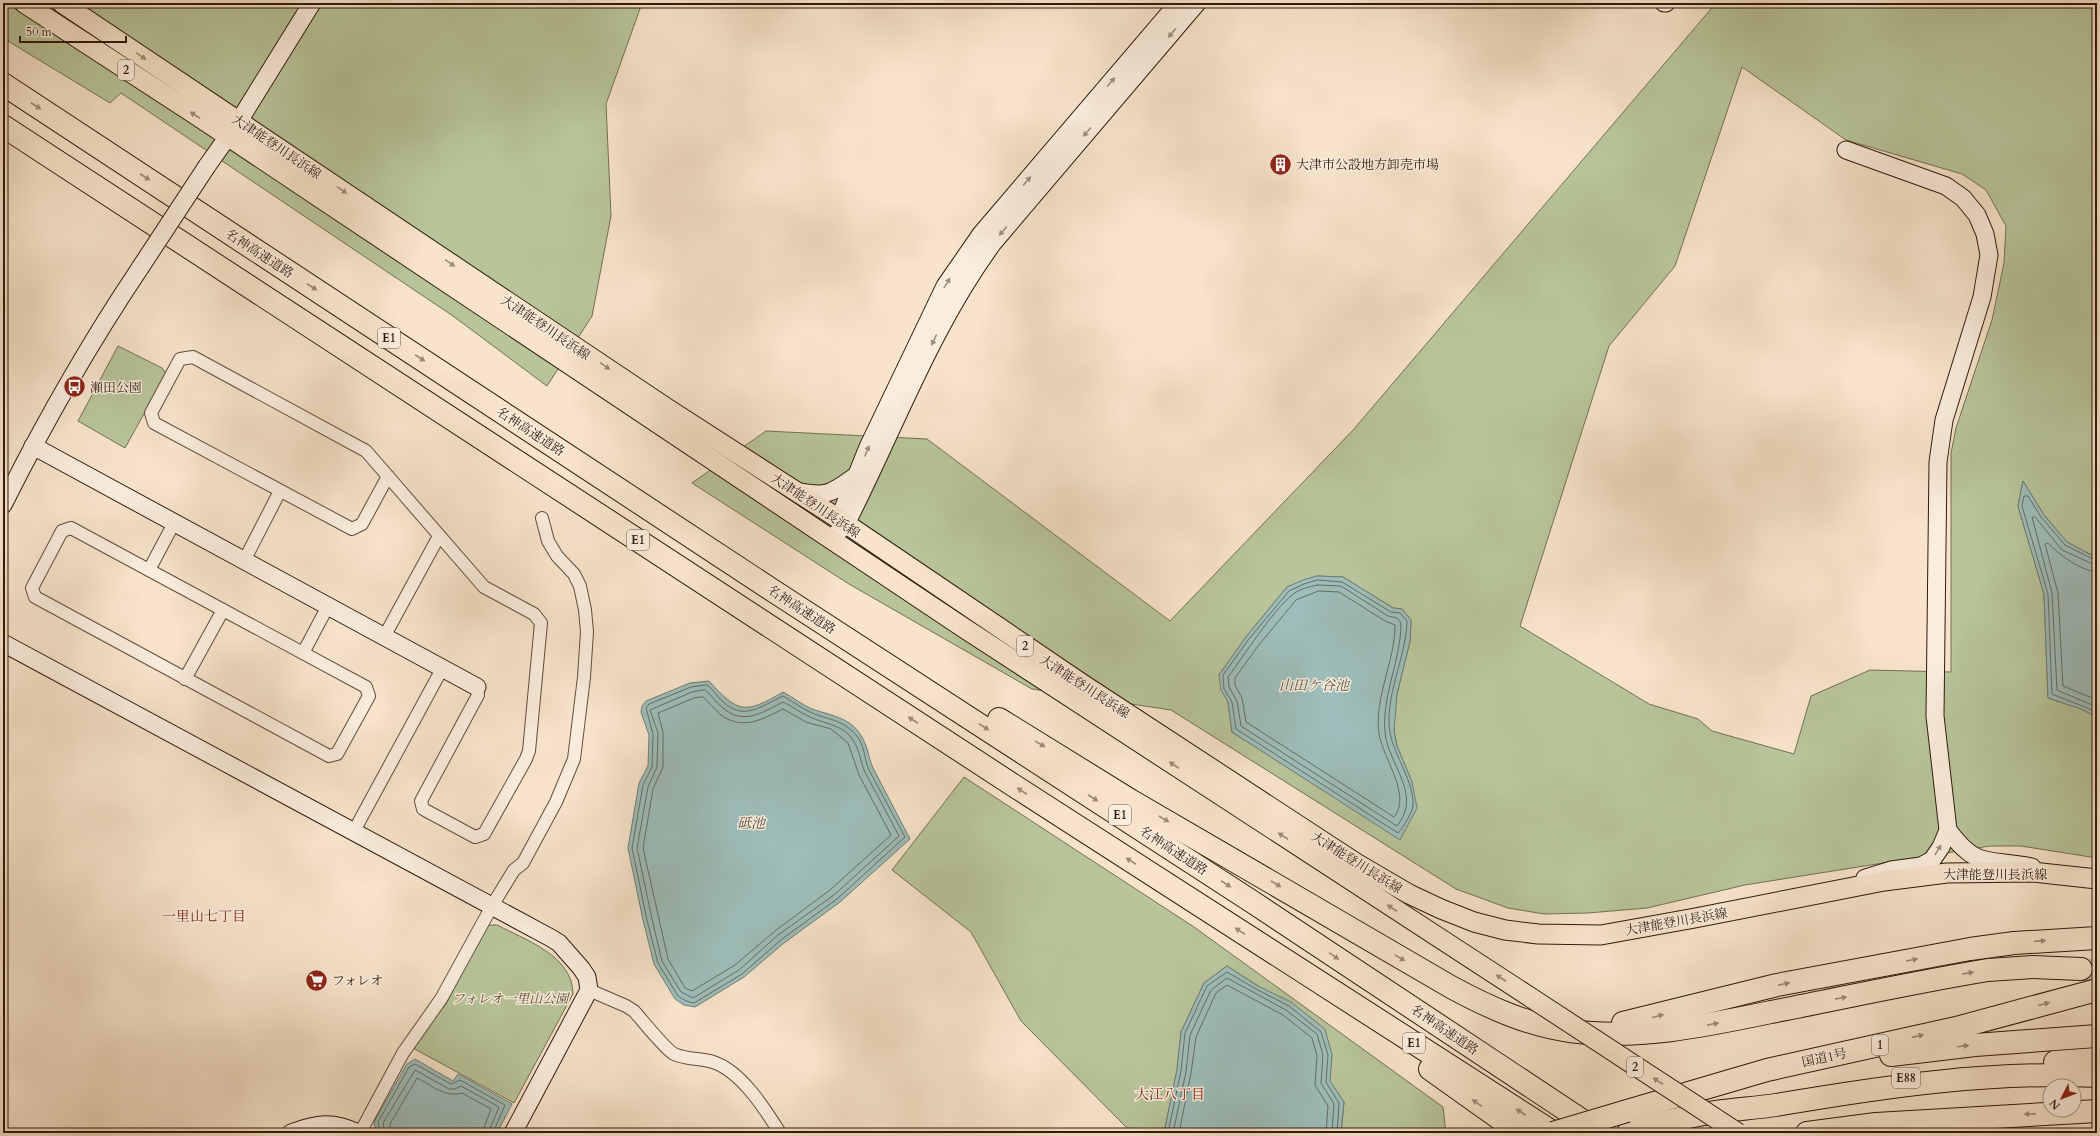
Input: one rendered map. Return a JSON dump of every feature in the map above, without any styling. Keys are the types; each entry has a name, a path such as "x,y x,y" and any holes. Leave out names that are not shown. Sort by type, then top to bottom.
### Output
{"highway":[{"name":"名神高速道路","path":"3,84 775,592 1252,900 1601,1133"},
{"name":"E1","path":"3,126 1009,782 1554,1133"},
{"path":"775,592 985,711 1130,800 1451,988 1478,1002 1523,1020 1547,1027 1592,1033 1654,1033 1704,1026 1988,970 2033,967 2081,969"},
{"path":"1523,1020 1568,1026 1590,1027 1614,1025 1638,1021 1777,986 1954,952 2014,943 2097,938"},
{"path":"1273,952 1458,1090 1520,1133"},
{"name":"国道1号","path":"1554,1133 1663,1102 1715,1084 1767,1070 1956,1028 2097,990"},
{"name":"E88","path":"1663,1102 1826,1065 1898,1054 1975,1044 2097,1036"},
{"name":"E88","path":"1716,1112 1830,1089 1910,1077 1974,1069 2097,1059"},
{"path":"1628,1133 1650,1126 1716,1112 1965,1079 2042,1075 2097,1076"},
{"path":"1807,1133 1884,1123 2097,1111"},
{"path":"1845,1133 1886,1131 1973,1133"}],"main road":[{"name":"大津能登川長浜線","path":"24,3 228,136 831,539 1738,1133"},
{"name":"大津能登川長浜線","path":"62,3 668,409 843,522 1081,683 1356,862 1409,894 1447,912 1505,930 1538,934 1601,935 1884,882 1947,873 2032,872 2097,879"}],"street":[{"path":"3,505 33,446 89,348 207,166 239,121 312,3"},
{"path":"843,522 857,475 907,364 945,286 981,234 1178,3"},
{"path":"831,539 843,522 940,327 971,272 993,243 1197,3"},
{"path":"1846,150 1946,186 1963,198 1980,222 1985,234 1989,255 1982,297 1944,420 1938,462 1935,716 1948,830 1959,846 1978,858 1988,862 2006,862 2032,866 2058,874"},
{"path":"33,446 477,687 478,695 421,801 423,809 475,837 484,834 526,759 541,623 534,614 484,587 439,536 388,476 366,451 193,357 180,359 151,413 154,423 352,528 362,524 388,476"},
{"path":"796,491 816,495 827,494 857,475"},
{"path":"244,561 280,490"},
{"path":"291,1133 311,1126 326,1124 344,1127 359,1133 403,1053 441,999 492,906 514,870 523,863 556,802 574,759 584,677 587,632 585,610 580,586 574,574 557,556 548,541 542,518"},
{"path":"149,570 174,523"},
{"path":"71,528 223,610 366,687 369,696 337,754 333,757 329,756 185,679 35,597 32,592 32,588 62,531 71,528"},
{"path":"384,637 439,536"},
{"path":"303,653 328,606"},
{"path":"185,679 223,610"},
{"path":"3,643 560,943 587,977 589,990 513,1133"},
{"path":"354,831 442,669"},
{"path":"1841,890 1868,877 1891,870 1921,866 1932,860 1941,847 1948,830"},
{"path":"589,990 634,1011 673,1053 686,1058 713,1062 726,1067 740,1080 766,1112 780,1133"}],"green space":[{"path":"3,3 642,3 606,104 611,216 592,316 547,386 453,316 121,93 110,103 3,38"},
{"path":"1716,3 2097,3 2097,558 2067,542 2044,515 2023,481 2018,506 2044,594 2048,698 2081,709 2097,717 2097,858 2021,846 1990,846 1745,885 1647,908 1588,913 1544,914 1508,908 1456,889 1171,710 1032,689 849,584 692,483 766,431 927,439 1170,621 1354,429","holes":["1742,67 1846,140 1962,174 1986,190 2006,226 2004,263 1992,320 1956,428 1951,453 1951,672 1870,670 1811,696 1794,754 1712,731 1698,719 1649,704 1520,626 1609,346 1675,266","1317,576 1343,577 1393,608 1402,609 1411,620 1410,641 1394,712 1394,731 1397,746 1412,782 1400,839 1232,732 1228,702 1219,675 1246,637 1287,587"]},
{"path":"118,346 162,368 166,374 125,448 78,421"},
{"path":"964,777 1194,927 1443,1107 1446,1133 1341,1133 1344,1102 1329,1081 1332,1055 1258,986 1227,966 1204,983 1181,1032 1177,1070 1164,1133 1132,1133 1021,1021 971,932 892,870"},
{"name":"フォレオ一里山公園","path":"490,925 497,925 534,943 557,959 565,969 571,981 573,994 514,1103 411,1047 446,1004 485,929"}],"water":[{"path":"2023,481 2044,515 2067,542 2097,558 2097,717 2081,709 2048,698 2044,594 2018,506"},
{"name":"山田ケ谷池","path":"1317,576 1343,577 1393,608 1402,609 1411,620 1410,641 1397,694 1394,731 1397,746 1412,782 1417,808 1400,840 1232,732 1228,702 1221,690 1219,675 1246,637 1287,587"},
{"name":"砥池","path":"709,681 728,700 736,705 751,707 783,692 812,709 838,717 850,724 863,738 873,768 910,839 840,902 784,943 744,977 695,1007 684,1005 675,999 654,964 628,848 639,783 648,766 649,735 641,712 642,706 646,701 690,683"},
{"path":"1227,966 1258,986 1291,1002 1325,1029 1332,1055 1330,1081 1344,1102 1341,1133 1164,1133 1177,1070 1181,1032 1204,983"},
{"path":"415,1059 453,1081 458,1074 512,1104 497,1133 376,1132 374,1122 407,1064"}],"tunnel":[{"path":"2081,969 2097,971"}],"place":[{"name":"大津市公設地方卸売市場","path":"1280,164"},
{"name":"瀬田公園","path":"75,387"},
{"name":"フォレオ","path":"316,980"}],"district":[{"name":"一里山七丁目","path":"204,916"},
{"name":"大江八丁目","path":"1170,1094"}]}
